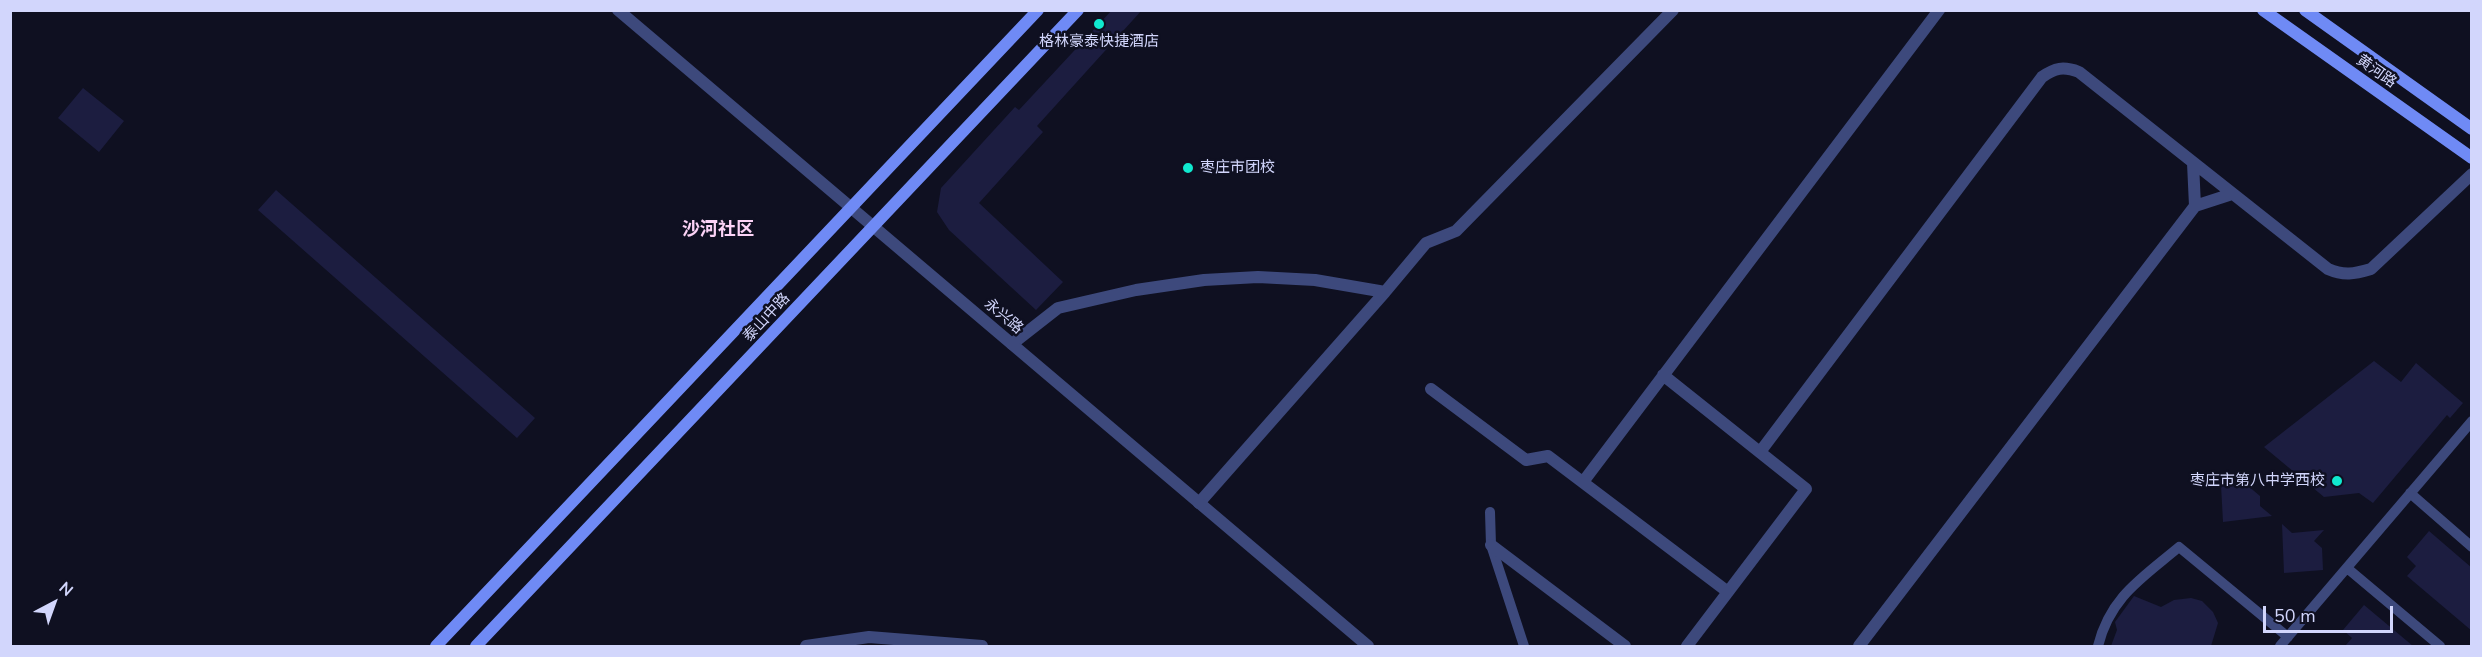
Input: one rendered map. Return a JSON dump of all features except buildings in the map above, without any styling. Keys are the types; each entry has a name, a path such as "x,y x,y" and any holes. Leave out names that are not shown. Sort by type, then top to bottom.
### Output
{"main road":[{"name":"泰山中路","path":"436,646 1038,10"},
{"name":"泰山中路","path":"477,646 1078,10"},
{"name":"黄河路","path":"2263,10 2472,158"},
{"name":"黄河路","path":"2305,10 2472,129"}],"street":[{"name":"永兴路","path":"618,10 1368,646"},
{"path":"1199,502 1426,243 1456,231 1673,10"},
{"path":"1583,482 1939,10"},
{"path":"1760,452 2042,77 2054,69 2067,67 2079,72 2328,269 2340,274 2354,274 2371,269 2472,174"},
{"path":"2193,164 2195,206"},
{"path":"1859,646 2195,206 2232,194"},
{"path":"1012,344 1058,308 1136,290 1204,280 1258,277 1315,280 1385,292"},
{"path":"1663,375 1806,489 1687,646"},
{"path":"1431,389 1526,460 1548,456 1728,592"},
{"path":"1491,545 1625,646"},
{"path":"806,646 869,638 982,646"}],"lane":[{"path":"2280,646 2472,421"},
{"path":"2410,494 2472,547"},
{"path":"1490,512 1491,545 1524,646"},
{"path":"2098,646 2103,626 2122,594 2179,547 2288,637"},
{"path":"2347,568 2440,646"}],"place":[{"name":"格林豪泰快捷酒店","path":"1099,24"},
{"name":"枣庄市团校","path":"1188,168"},
{"name":"枣庄市第八中学西校","path":"2337,481"}],"district":[{"name":"沙河社区","path":"718,231"}]}
